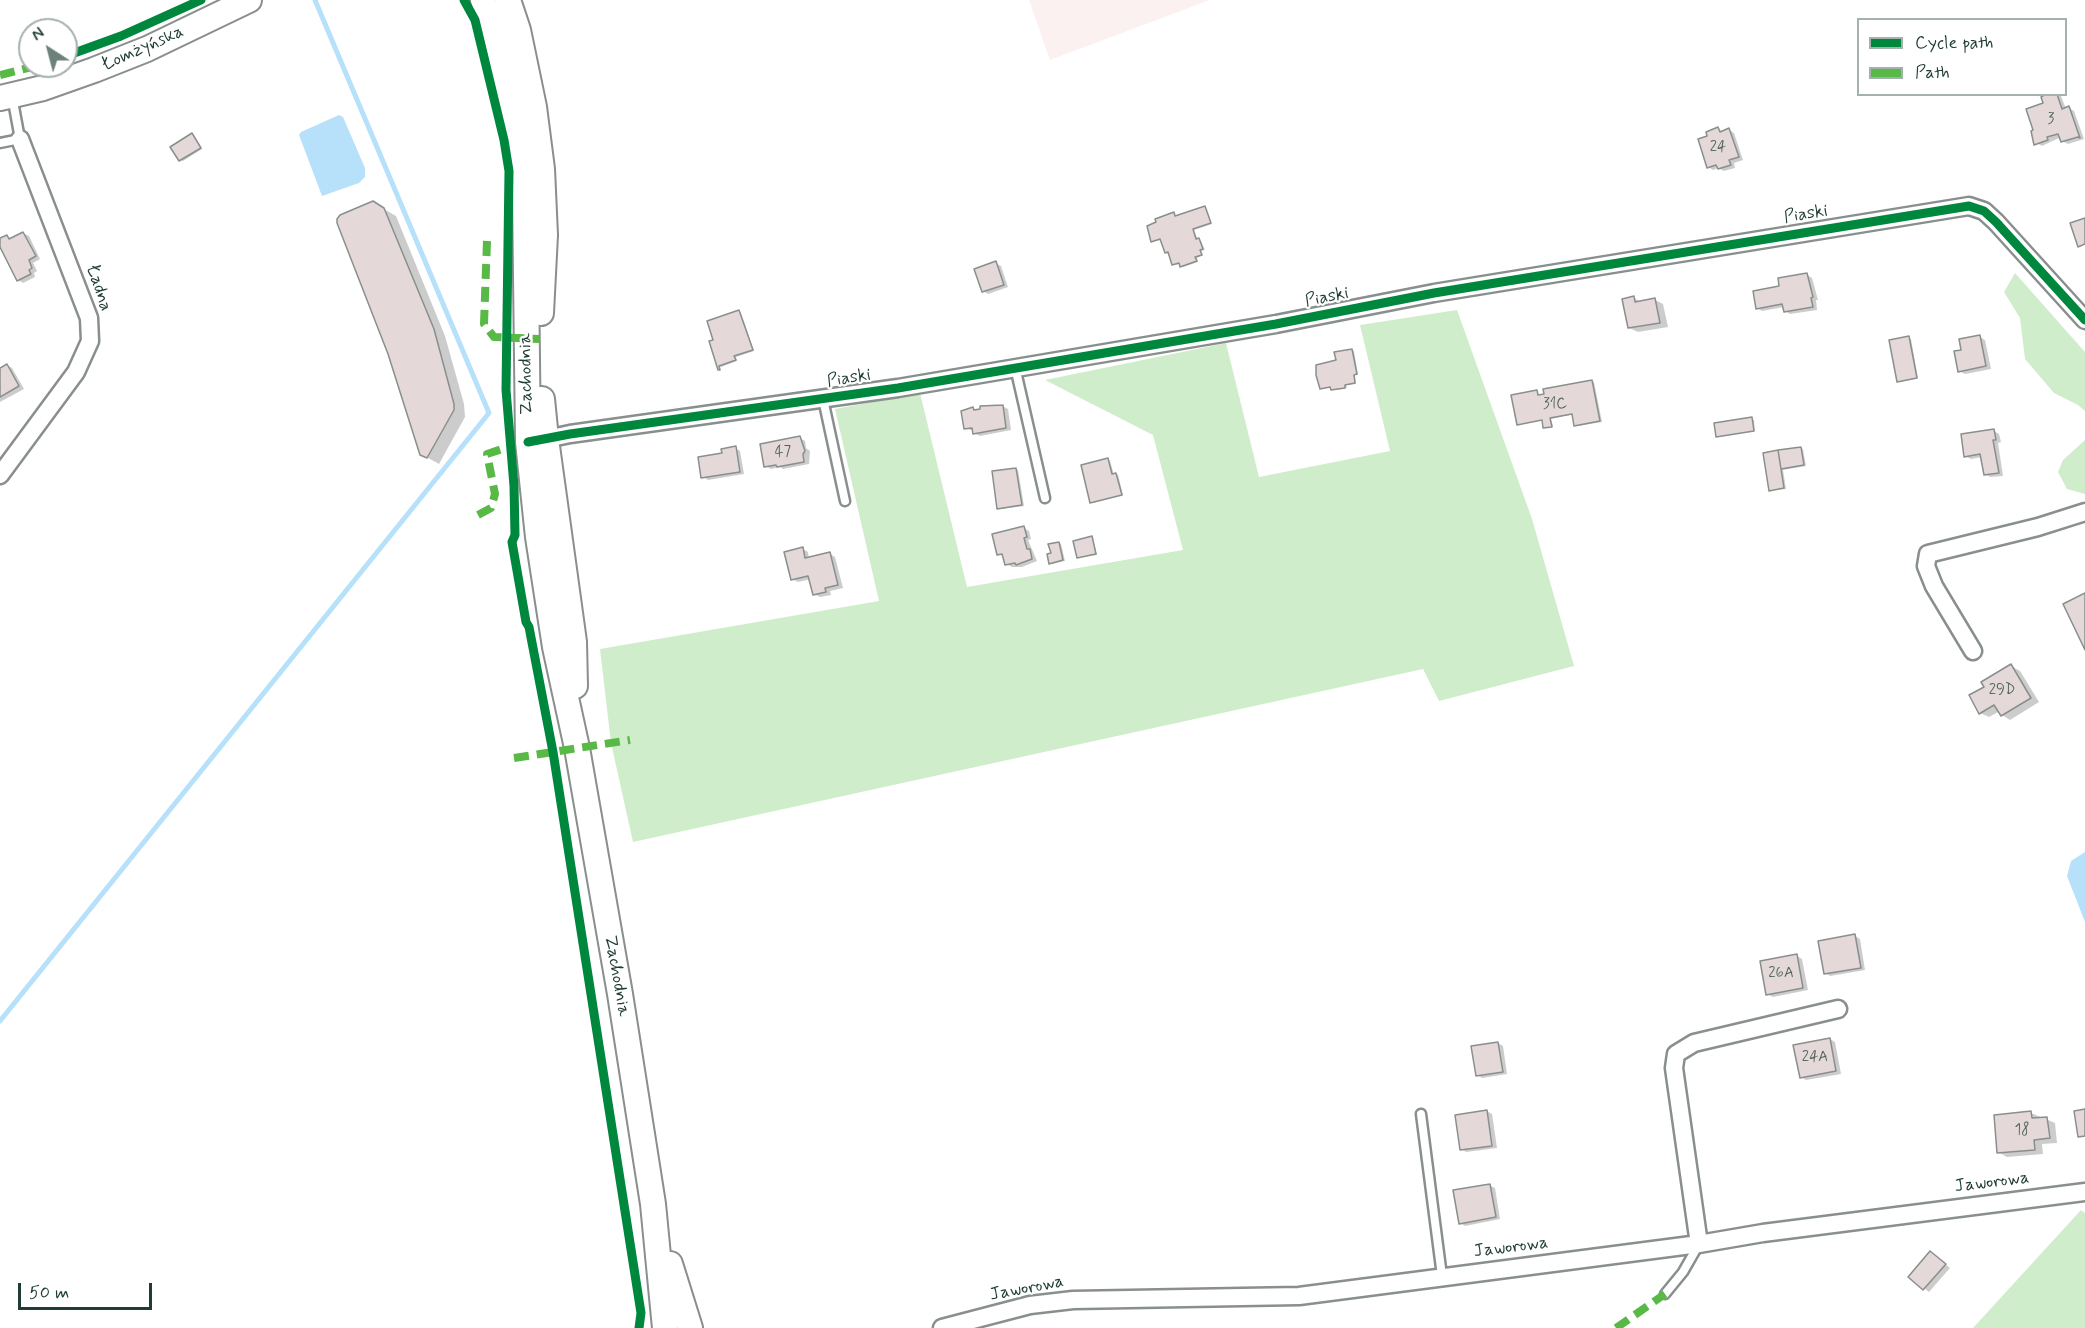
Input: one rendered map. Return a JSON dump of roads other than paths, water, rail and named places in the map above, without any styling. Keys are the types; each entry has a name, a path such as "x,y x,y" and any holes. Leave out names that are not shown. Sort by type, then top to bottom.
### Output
{"main road":[{"name":"Łomżyńska","path":"6,97 94,70 147,49 221,9 249,0"},
{"name":"Zachodnia","path":"483,0 496,38 520,143 525,192 537,441 574,642 577,748 653,1203 665,1328"},
{"name":"Zachodnia","path":"508,0 518,30 527,74 542,169 545,235 540,339 543,411 537,441"},
{"name":"Zachodnia","path":"653,1203 690,1328"}],"street":[{"name":"Ładna","path":"0,475 76,372 90,341 90,318 20,139"},
{"name":"Piaski","path":"537,441 580,432 823,399 1015,368 1276,324 1434,293 1969,206 1984,211 1996,222 2085,320"},
{"path":"1974,651 1934,586 1926,566 1928,554 2038,527 2085,512"},
{"path":"1699,1244 1674,1068 1676,1054 1694,1043 1838,1009"},
{"name":"Jaworowa","path":"942,1328 1030,1305 1073,1300 1299,1296 2085,1191"}],"lane":[{"name":"Ładna","path":"6,97 20,139"},
{"path":"0,143 20,139"},
{"path":"1015,368 1045,498"},
{"path":"823,399 845,501"},
{"path":"1420,1114 1442,1276"},
{"path":"1665,1294 1683,1272 1699,1244"}],"water":[{"path":"339,115 343,117 365,168 365,177 359,183 322,196 299,135"},
{"path":"2085,852 2085,922 2067,876 2071,861"}],"waterway":[{"path":"0,1021 489,413 315,0"}]}
